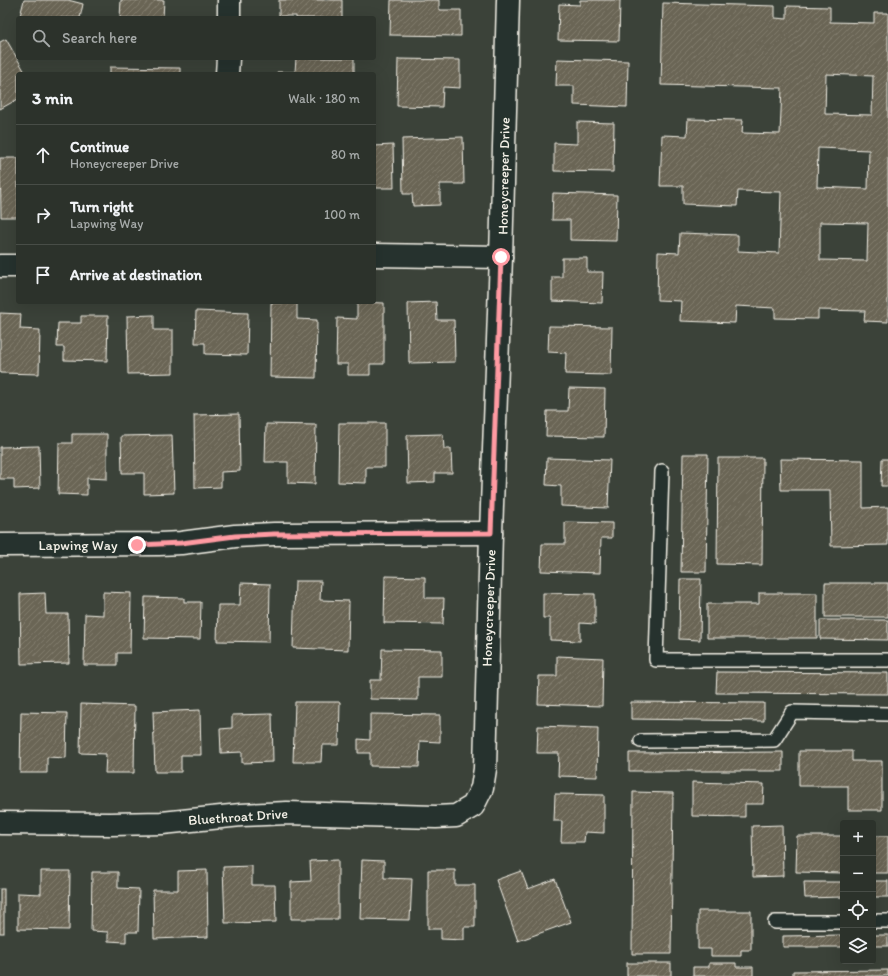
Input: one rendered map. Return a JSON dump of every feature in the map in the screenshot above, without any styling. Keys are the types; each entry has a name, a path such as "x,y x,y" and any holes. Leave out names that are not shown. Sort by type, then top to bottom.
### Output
{"street":[{"path":"229,16 230,0"},
{"name":"Honeycreeper Drive","path":"473,806 482,788 485,769 508,0"},
{"path":"227,72 228,60"},
{"path":"376,254 501,257"},
{"path":"0,266 16,266"},
{"name":"Lapwing Way","path":"0,545 159,544 235,536 274,534 491,533"},
{"name":"Bluethroat Drive","path":"0,823 162,823 241,815 287,813 436,817 456,816 473,806"}],"lane":[{"path":"662,471 656,660 888,660"},
{"path":"641,741 774,740 792,712 888,714"},
{"path":"876,921 888,921"},
{"path":"775,922 840,922"}],"building":[{"path":"24,0 68,0 83,4 80,16 20,16"},
{"path":"121,0 164,0 163,16 120,16"},
{"path":"279,0 342,0 342,16 279,16"},
{"path":"391,0 439,0 439,10 461,10 461,36 390,35"},
{"path":"580,0 620,0 619,41 558,40 559,4 580,5"},
{"path":"663,3 775,6 775,18 787,19 787,6 830,7 830,22 874,23 874,13 888,13 888,322 864,321 865,311 818,310 818,319 775,318 775,308 736,306 735,323 680,321 681,301 657,300 658,252 679,253 680,233 738,235 738,251 779,253 781,192 738,191 737,206 683,204 683,186 660,186 662,135 687,136 688,119 743,120 742,133 780,134 782,88 661,85","holes":["826,74 873,76 872,115 825,114","818,148 869,150 868,189 817,187","820,222 868,223 867,261 820,260"]},
{"path":"6,39 16,56 16,60 18,60 25,72 16,72 16,100 0,109 0,42"},
{"path":"398,59 460,60 460,88 443,87 442,107 397,106"},
{"path":"557,59 628,61 627,107 574,105 574,86 556,86"},
{"path":"296,60 354,60 354,72 295,72"},
{"path":"110,67 180,68 180,72 110,72"},
{"path":"577,122 614,123 613,172 554,171 554,143 577,144"},
{"path":"463,137 464,184 440,184 440,205 413,206 412,194 403,194 402,139"},
{"path":"393,145 394,188 376,188 376,146"},
{"path":"0,158 16,158 16,217 1,217"},
{"path":"553,193 617,195 616,241 570,240 570,220 552,220"},
{"path":"562,258 587,258 587,272 603,272 602,303 552,301 552,277 562,277"},
{"path":"436,302 437,320 454,320 455,362 409,363 408,303"},
{"path":"384,303 384,364 370,364 370,375 348,375 348,364 336,364 337,318 357,319 357,304"},
{"path":"271,304 297,304 297,319 317,320 316,378 270,377"},
{"path":"196,311 248,313 247,355 205,354 205,343 195,343"},
{"path":"0,313 21,314 20,329 40,330 39,374 0,373"},
{"path":"154,315 154,330 173,330 173,373 128,374 127,316"},
{"path":"81,316 108,316 107,361 64,360 64,347 57,347 58,323 81,323"},
{"path":"549,326 612,327 611,375 565,374 566,353 548,352"},
{"path":"569,388 605,389 604,437 546,436 547,411 568,411"},
{"path":"239,414 240,471 221,472 221,487 195,488 194,415"},
{"path":"339,423 385,423 385,467 366,467 366,483 338,482"},
{"path":"266,424 316,425 315,484 288,483 288,462 265,462"},
{"path":"72,434 107,434 107,479 87,478 87,495 58,494 59,443 72,443"},
{"path":"443,434 444,449 451,449 452,473 435,473 435,482 408,483 407,435"},
{"path":"172,435 174,493 144,494 144,473 122,473 121,436"},
{"path":"39,446 40,488 14,489 14,479 0,479 0,447"},
{"path":"683,454 708,454 706,572 681,572"},
{"path":"547,458 610,460 608,508 561,506 561,486 546,485"},
{"path":"718,458 763,458 762,565 717,564"},
{"path":"780,459 863,460 863,508 888,507 888,545 831,546 830,490 781,490"},
{"path":"882,459 888,459 888,486 881,486"},
{"path":"565,522 612,523 612,538 601,538 600,573 541,571 542,544 565,544"},
{"path":"385,576 425,577 425,598 444,598 443,624 384,623"},
{"path":"680,579 701,579 700,640 679,639"},
{"path":"295,581 321,581 320,600 349,601 348,650 293,648"},
{"path":"241,583 270,584 269,642 217,641 218,605 240,605"},
{"path":"825,583 888,583 888,617 825,617"},
{"path":"103,592 131,593 130,653 117,653 117,665 84,665 85,614 103,615"},
{"path":"45,593 46,614 68,614 69,663 21,664 20,594"},
{"path":"543,593 595,594 595,624 580,623 580,641 550,640 550,618 543,618"},
{"path":"759,593 817,593 817,638 707,638 707,604 759,604"},
{"path":"145,597 184,598 184,602 201,602 200,639 144,638"},
{"path":"820,620 888,620 888,640 820,639"},
{"path":"382,649 442,650 442,677 418,677 418,700 370,699 370,680 381,680"},
{"path":"557,656 603,658 602,706 538,704 539,676 557,676"},
{"path":"717,672 888,673 888,694 716,693"},
{"path":"295,702 340,702 339,745 322,745 321,762 293,762"},
{"path":"631,702 764,703 764,721 631,719"},
{"path":"81,704 135,706 134,773 105,773 106,754 80,753"},
{"path":"200,710 201,755 181,755 181,772 155,772 153,712"},
{"path":"21,712 67,713 66,758 47,757 47,773 20,773"},
{"path":"272,714 273,762 242,763 242,752 221,753 220,729 232,728 232,715"},
{"path":"370,714 440,715 440,742 420,741 419,767 370,766 370,753 358,753 358,739 370,740"},
{"path":"538,726 598,728 597,777 558,776 559,753 537,753"},
{"path":"799,751 852,751 852,761 882,761 882,810 848,810 848,786 799,786"},
{"path":"783,752 783,771 629,771 629,753"},
{"path":"692,782 764,784 763,804 745,804 745,817 692,816"},
{"path":"633,792 673,793 671,954 632,954"},
{"path":"555,794 604,795 604,833 585,832 584,842 561,842 562,821 554,821"},
{"path":"782,825 783,876 753,877 752,826"},
{"path":"797,836 840,836 840,873 796,872"},
{"path":"876,836 888,836 888,873 876,873"},
{"path":"338,860 338,919 291,919 291,882 311,881 310,861"},
{"path":"362,860 384,861 384,878 412,879 410,920 360,919"},
{"path":"252,866 252,885 275,885 276,922 225,923 223,867"},
{"path":"207,870 208,937 154,939 153,890 178,890 178,871"},
{"path":"428,870 455,870 455,885 475,885 475,927 464,927 464,940 441,939 441,929 428,929"},
{"path":"41,871 70,871 69,930 18,929 18,893 41,894"},
{"path":"521,871 528,889 555,879 571,922 518,941 496,880"},
{"path":"92,872 118,872 118,888 139,889 138,932 126,932 126,942 108,941 108,932 91,931"},
{"path":"876,881 888,881 888,897 876,897"},
{"path":"804,882 840,882 840,897 805,898"},
{"path":"0,889 4,889 4,933 0,933"},
{"path":"698,911 751,911 751,950 741,950 741,956 711,956 711,949 698,949"},
{"path":"840,935 840,947 783,947 783,936"},
{"path":"876,935 888,935 888,946 876,946"},
{"path":"627,963 671,963 671,976 627,976"},
{"path":"709,963 736,963 736,967 753,967 753,976 693,976 693,967 709,967"},
{"path":"888,970 888,976 793,976 793,971"}],"route":[{"path":"137,545 181,543 235,536 274,534 491,533 501,257"}]}
